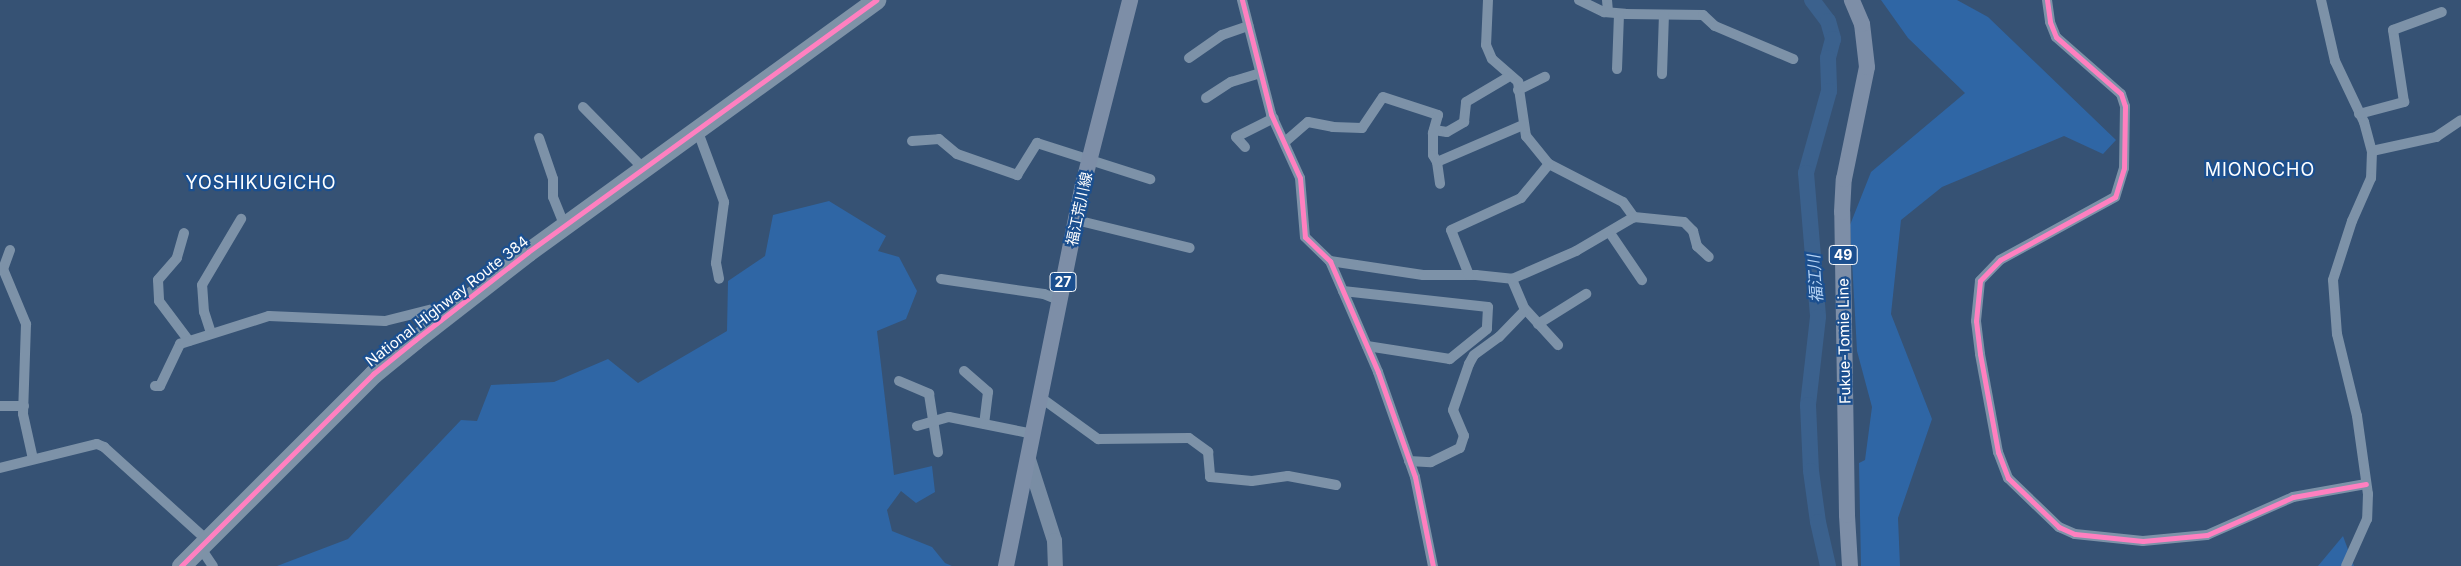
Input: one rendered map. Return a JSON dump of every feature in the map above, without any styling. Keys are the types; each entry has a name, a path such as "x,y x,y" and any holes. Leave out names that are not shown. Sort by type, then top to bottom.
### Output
{"highway":[{"name":"National Highway Route 384","path":"181,566 373,374 565,227 698,132 876,0"}],"main road":[{"name":"福江荒川線","path":"1006,566 1076,220 1130,0"},
{"name":"Fukue-Tomie Line","path":"1850,566 1845,443 1843,195 1867,67 1862,24 1852,0"}],"street":[{"path":"1242,0 1274,118 1286,141 1300,178 1305,237 1330,261 1367,346 1409,461 1424,515 1433,566"},
{"path":"1488,0 1486,45 1492,59 1518,82 1526,136 1549,164 1623,202 1634,217"},
{"path":"1579,0 1608,12 1619,14 1703,15 1715,26 1793,59"},
{"path":"1608,0 1608,12"},
{"path":"2047,0 2050,22 2056,37 2121,94 2125,106 2124,168 2115,197 2000,260 1980,281 1976,321 1980,354 1998,452 2008,478 2059,527 2099,538 2143,541 2207,535 2293,497 2366,484"},
{"path":"2321,0 2335,61 2359,114 2372,151 2372,178 2352,221 2333,280 2336,326 2357,416 2366,484 2367,519 2346,566"},
{"path":"2359,114 2404,102 2393,30 2442,12"},
{"path":"1617,69 1619,14"},
{"path":"1662,74 1664,15"},
{"path":"1189,58 1222,35 1248,26"},
{"path":"1206,98 1231,82 1260,72"},
{"path":"1434,130 1447,132 1464,122 1466,102 1510,76"},
{"path":"1518,90 1545,77"},
{"path":"1286,141 1308,122 1362,128 1383,98 1438,115 1434,130 1433,155 1437,162 1440,184"},
{"path":"583,107 645,170"},
{"path":"1244,147 1236,137 1274,118"},
{"path":"2372,151 2436,137 2461,120"},
{"path":"1437,162 1523,125"},
{"path":"698,132 724,202 716,263 719,279"},
{"path":"539,138 553,179 553,197 565,227"},
{"path":"912,140 939,139 957,154 1017,174 1037,143 1090,158 1150,179"},
{"path":"1469,275 1451,230 1521,198 1549,164"},
{"path":"1330,261 1423,276 1469,275 1512,279 1610,233 1634,217 1684,222 1692,231 1697,246 1709,257"},
{"path":"211,333 204,312 202,286 241,219"},
{"path":"1076,220 1190,248"},
{"path":"184,233 177,258 158,280 160,301 189,341"},
{"path":"1610,233 1642,280"},
{"path":"10,250 3,269 26,324 24,406 33,459"},
{"path":"941,279 1044,294 1059,300"},
{"path":"1512,279 1525,309 1558,345"},
{"path":"1343,291 1488,306 1487,329 1450,359 1367,346"},
{"path":"1538,324 1586,294"},
{"path":"155,386 160,386 180,344 269,316 385,321 433,308 452,312"},
{"path":"1409,461 1431,462 1460,448 1464,436 1453,410 1469,364 1474,355 1499,337 1525,309"},
{"path":"964,371 988,392 984,424"},
{"path":"899,381 929,394 938,452"},
{"path":"1040,397 1098,440 1189,438 1208,452 1210,477 1252,481 1288,476 1336,485"},
{"path":"0,406 24,406"},
{"path":"917,426 949,417 1033,434"},
{"path":"0,468 79,447 97,444 104,447 203,543 212,566"},
{"path":"1028,458 1052,531 1055,566"}],"shaded area":[{"path":"1881,0 1957,0 1988,17 2116,140 2103,154 2064,136 1942,187 1901,220 1891,314 1932,419 1898,518 1900,566 1861,566 1859,463 1865,460 1872,407 1857,351 1850,225 1871,172 1965,93 1908,38"},
{"path":"829,201 886,236 878,251 899,257 917,291 906,319 877,331 894,475 932,466 935,492 916,503 901,491 887,510 892,531 932,547 945,563 952,566 277,566 348,539 461,420 477,421 491,385 554,382 608,359 638,383 727,331 728,281 765,256 773,215"},
{"path":"2343,536 2354,566 2318,566"}],"waterway":[{"name":"福江川","path":"1812,0 1828,21 1833,39 1828,58 1829,91 1806,173 1818,317 1808,405 1811,471 1818,522 1828,566"}],"cycle path":[{"path":"181,566 373,374 528,252 876,0"},
{"path":"1242,0 1271,114 1300,178 1305,237 1330,261 1378,372 1415,477 1433,566"},
{"path":"2047,0 2050,22 2056,37 2121,94 2125,106 2124,168 2115,197 2000,260 1980,281 1976,321 1980,354 1998,452 2008,478 2059,527 2075,534 2143,541 2207,535 2293,497 2366,484"}],"district":[{"name":"MIONOCHO","path":"2260,170"},
{"name":"YOSHIKUGICHO","path":"261,183"}]}
